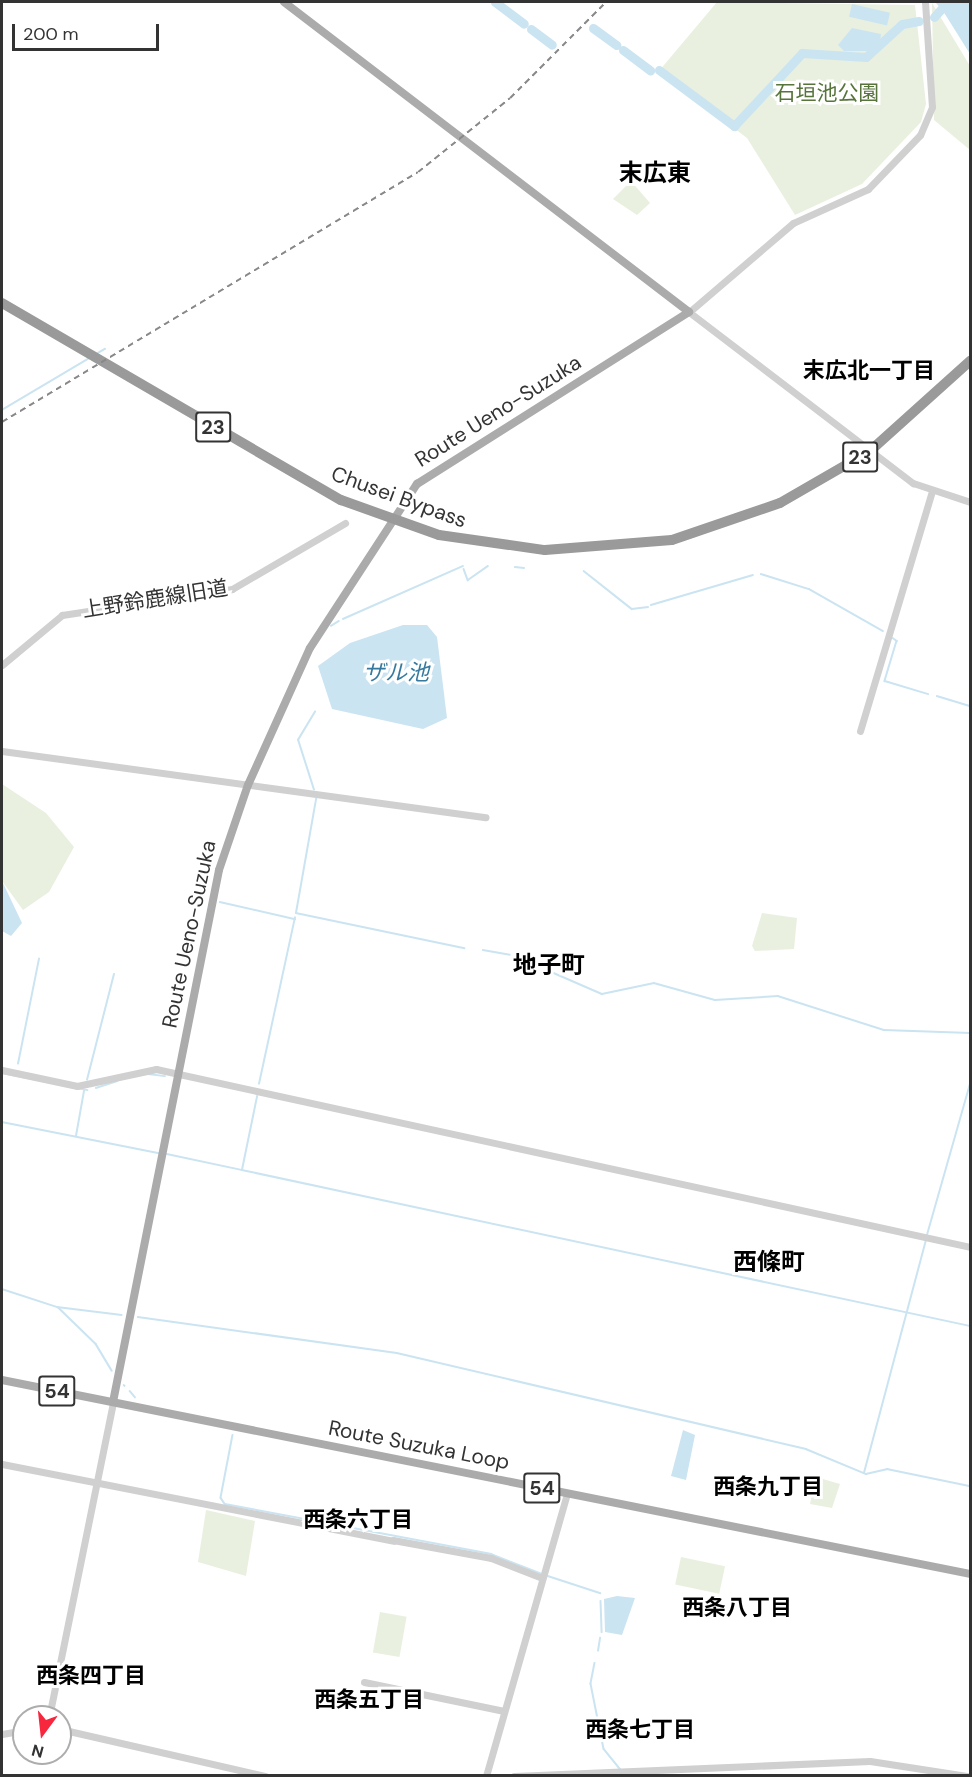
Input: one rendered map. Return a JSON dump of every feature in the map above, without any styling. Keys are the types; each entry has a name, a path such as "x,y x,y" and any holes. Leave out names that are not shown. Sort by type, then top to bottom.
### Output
{"highway":[{"name":"Chusei Bypass","path":"2,305 53,331"},
{"name":"Chusei Bypass","path":"2,305 114,366 296,477 390,519 464,541 545,550 644,545 714,529 801,493 870,451 970,360"},
{"path":"2,312 30,320"}],"main road":[{"path":"284,2 689,312"},
{"name":"Route Ueno-Suzuka","path":"113,1402 219,870 248,785 310,648 390,519 427,476 689,312"},
{"name":"Route Suzuka Loop","path":"2,1380 970,1574"}],"street":[{"path":"926,2 932,107 920,135 868,189 793,223 689,312 870,451 932,491 970,502"},
{"path":"860,731 932,491"},
{"name":"上野鈴鹿線旧道","path":"2,664 62,615 232,589 345,523"},
{"path":"2,751 486,817"},
{"path":"2,1070 77,1086 138,1069 178,1074 970,1247"},
{"path":"51,1705 94,1483 113,1402"},
{"path":"2,1464 492,1558 543,1574"},
{"path":"486,1776 567,1493"},
{"path":"364,1682 504,1711"},
{"path":"72,1732 266,1776"},
{"path":"514,1776 870,1761 967,1776"}],"green space":[{"name":"石垣池公園","path":"717,2 915,5 926,104 921,122 862,184 795,215 747,138 659,71"},
{"path":"932,3 970,66 970,150 934,120"},
{"path":"631,181 650,203 637,215 613,199"},
{"path":"2,784 46,813 74,847 49,892 23,910 2,881"},
{"path":"762,913 797,918 794,949 755,951 752,946"},
{"path":"816,1477 840,1484 832,1508 810,1504"},
{"path":"206,1510 255,1521 246,1576 198,1562"},
{"path":"681,1557 725,1566 719,1594 675,1584"},
{"path":"380,1612 407,1617 399,1657 373,1652"}],"water":[{"path":"935,2 970,2 970,54 943,11"},
{"path":"852,4 890,13 887,25 849,17"},
{"path":"852,28 881,34 880,42 870,51 844,51 838,45"},
{"name":"ザル池","path":"403,625 427,625 437,637 447,718 423,729 332,709 318,666 350,643"},
{"path":"2,881 22,923 11,936 2,931"},
{"path":"683,1430 695,1435 686,1480 671,1476"},
{"path":"617,1596 635,1598 622,1635 605,1632 604,1599"}],"waterway":[{"path":"495,2 524,24"},
{"path":"934,17 942,8"},
{"path":"659,70 734,126 802,53 866,57 902,24 919,21"},
{"path":"593,28 616,45"},
{"path":"531,29 552,45"},
{"path":"623,50 650,70"},
{"path":"98,353 105,349"},
{"path":"2,410 88,359"},
{"path":"343,619 463,566"},
{"path":"464,569 468,580 488,566"},
{"path":"515,567 524,568"},
{"path":"584,571 632,609 648,607"},
{"path":"761,574 809,589 883,631"},
{"path":"651,605 753,575"},
{"path":"331,626 339,621"},
{"path":"893,638 897,641 885,681 928,694"},
{"path":"937,696 970,706"},
{"path":"314,790 298,740 315,712"},
{"path":"296,913 316,799"},
{"path":"220,902 295,919"},
{"path":"296,913 464,948"},
{"path":"259,1084 295,918"},
{"path":"483,950 510,955"},
{"path":"517,957 602,994 654,983 715,1000 778,996 884,1030 970,1033"},
{"path":"18,1064 39,959"},
{"path":"87,1080 114,974"},
{"path":"2,1073 87,1090"},
{"path":"148,1074 165,1076"},
{"path":"96,1088 117,1081"},
{"path":"927,1235 970,1084"},
{"path":"76,1136 84,1091"},
{"path":"167,1154 242,1170 257,1097"},
{"path":"2,1122 159,1153"},
{"path":"242,1170 970,1326"},
{"path":"864,1473 926,1240"},
{"path":"2,1289 57,1307 122,1315"},
{"path":"58,1307 96,1344 112,1371"},
{"path":"138,1317 397,1353 806,1449 866,1474 887,1469 970,1486"},
{"path":"130,1391 135,1397"},
{"path":"233,1435 221,1498 225,1504 491,1554 540,1573"},
{"path":"548,1576 600,1593"},
{"path":"601,1601 602,1632"},
{"path":"598,1651 600,1638"},
{"path":"595,1663 591,1684 604,1749 620,1769"}],"railway":[{"path":"2,422 418,172 510,98 606,2"}],"district":[{"name":"末広東","path":"655,173"},
{"name":"末広北一丁目","path":"869,371"},
{"name":"地子町","path":"549,965"},
{"name":"西條町","path":"769,1262"},
{"name":"西条九丁目","path":"768,1487"},
{"name":"西条六丁目","path":"358,1520"},
{"name":"西条八丁目","path":"737,1608"},
{"name":"西条四丁目","path":"91,1676"},
{"name":"西条五丁目","path":"369,1700"},
{"name":"西条七丁目","path":"640,1730"}]}
